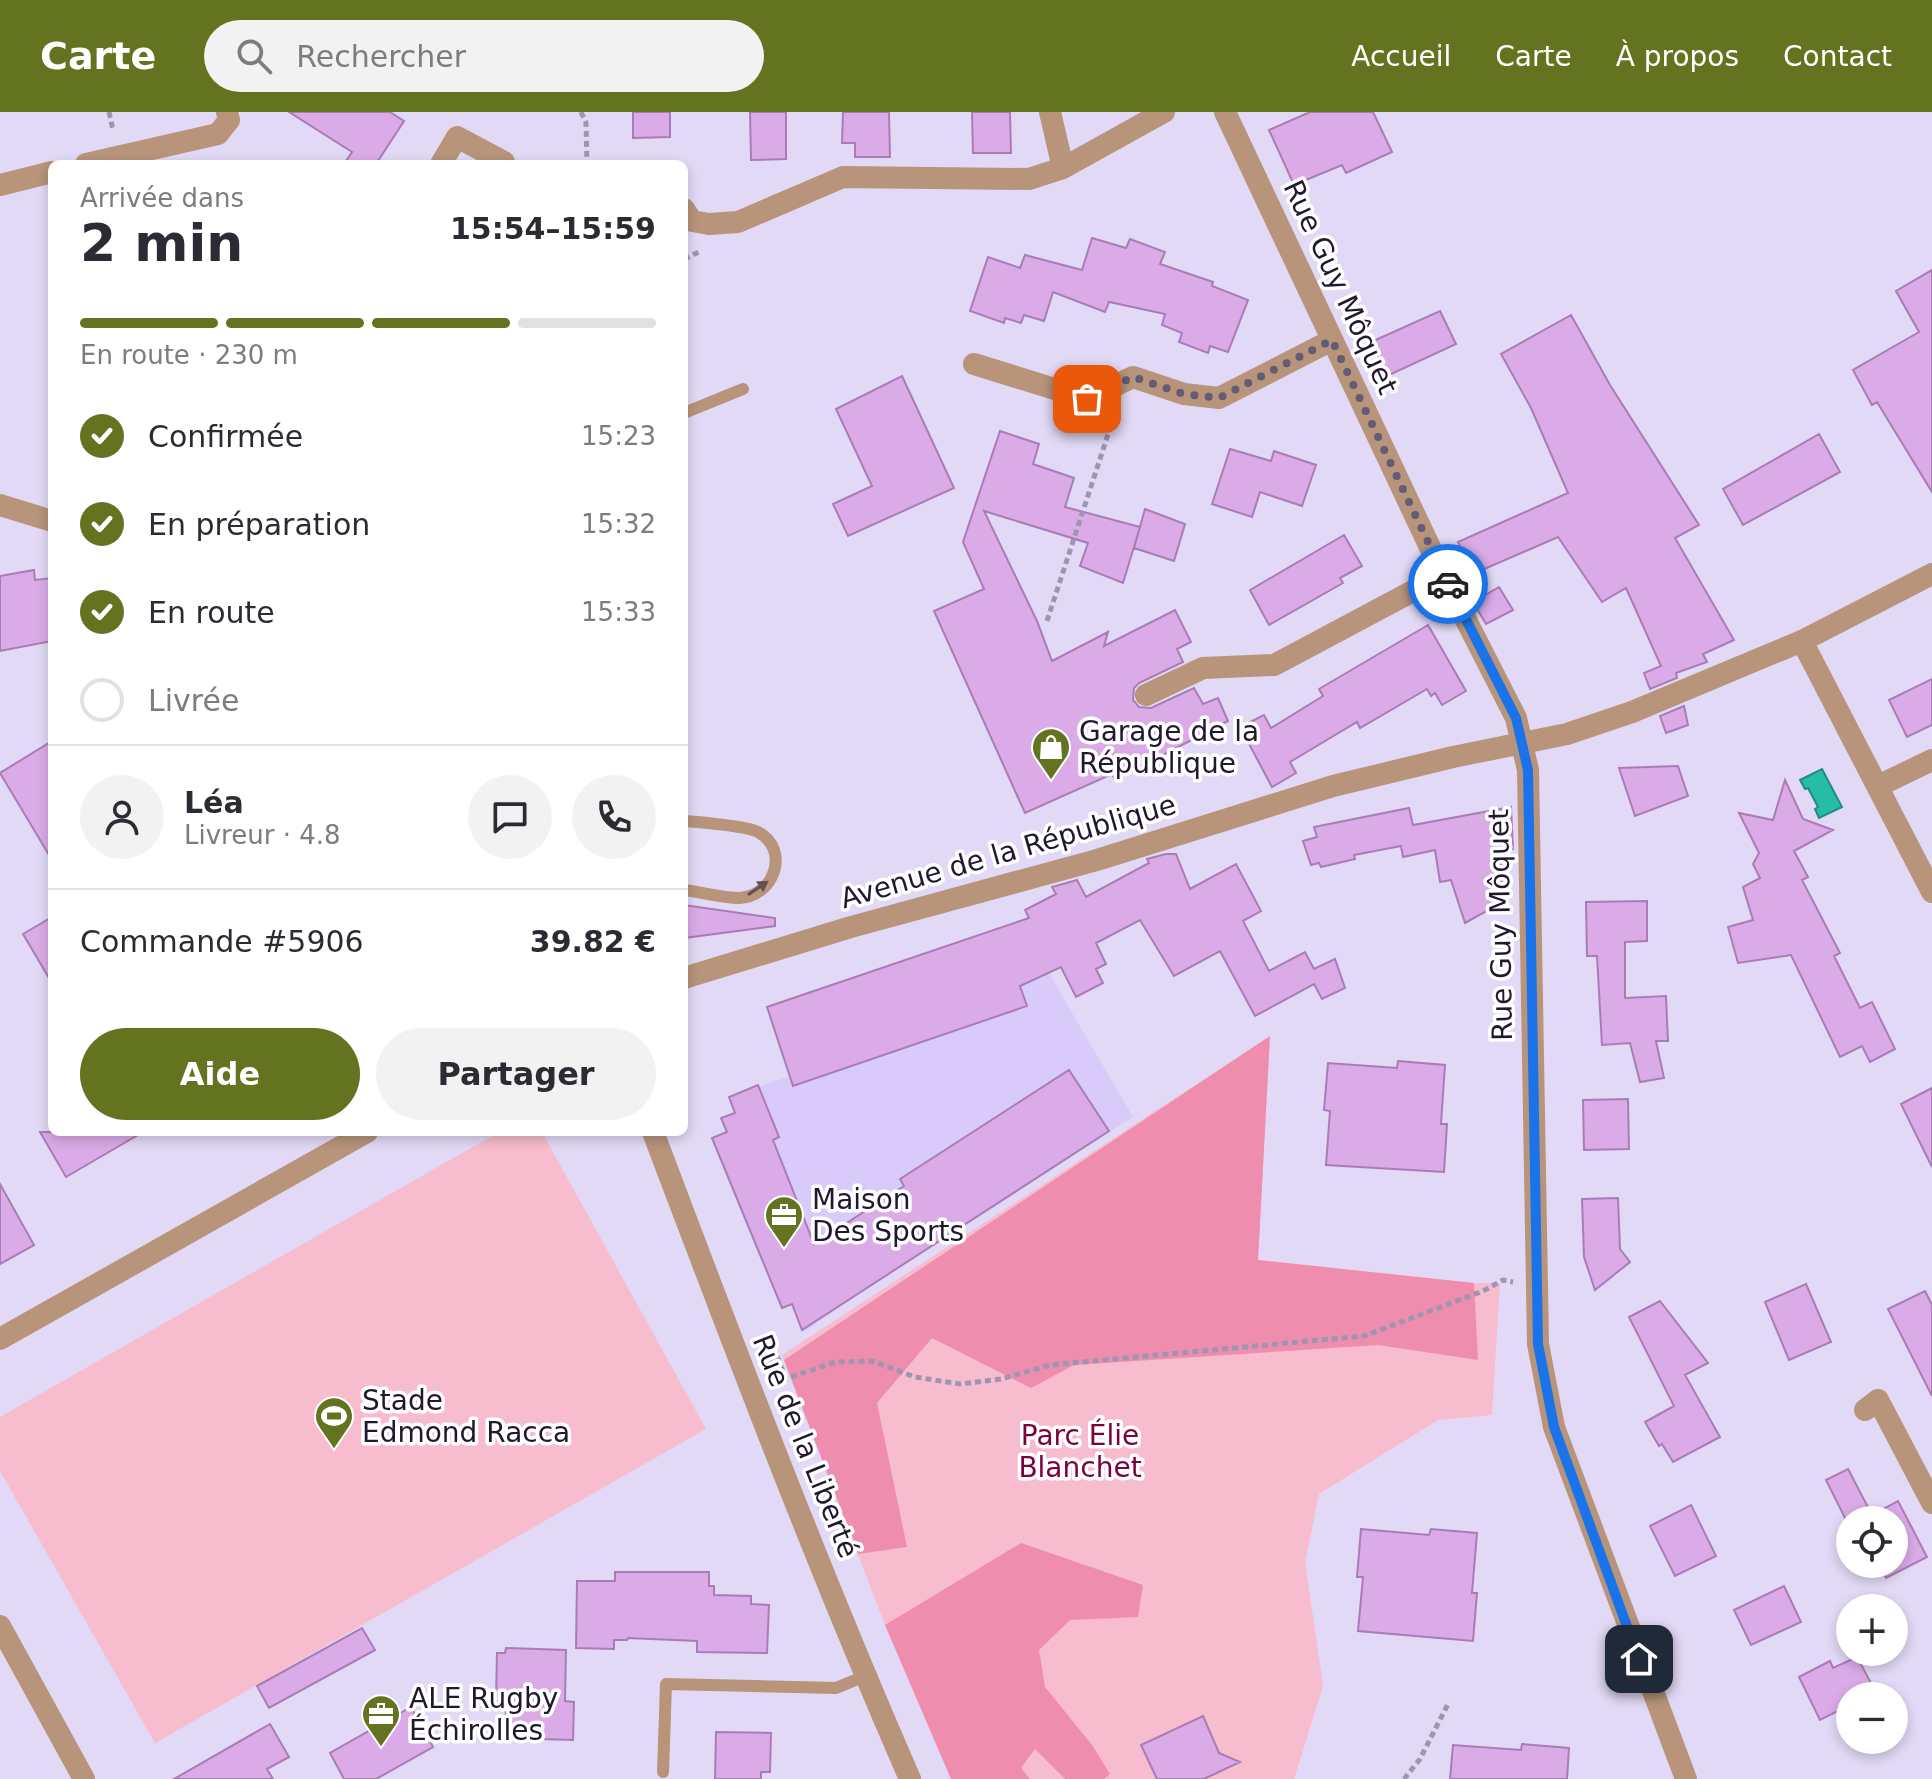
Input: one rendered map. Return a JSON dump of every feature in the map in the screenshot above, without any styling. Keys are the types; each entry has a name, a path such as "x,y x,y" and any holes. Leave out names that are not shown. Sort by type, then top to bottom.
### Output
{"street":[{"path":"104,160 218,134 229,120 227,112"},
{"path":"1050,112 1063,168"},
{"path":"688,215 692,221 709,224 738,222 843,177 1029,179 1063,168 1164,112"},
{"name":"Rue Guy Môquet","path":"1225,112 1443,575 1516,718 1523,743 1528,770 1538,1344 1554,1427 1686,1779"},
{"path":"443,160 457,137 500,160"},
{"path":"0,185 48,173"},
{"path":"974,364 1087,399 1133,377 1184,394 1219,398 1332,340"},
{"path":"0,505 48,520"},
{"name":"Avenue de la République","path":"688,977 851,927 1097,860 1333,786 1567,734 1632,712 1802,641 1932,574"},
{"path":"1146,695 1203,668 1274,665 1443,575"},
{"path":"1802,641 1932,892"},
{"path":"1878,786 1932,760"},
{"path":"0,1339 360,1136"},
{"name":"Rue de la Liberté","path":"655,1136 743,1371 865,1676 910,1779"},
{"path":"1865,1410 1878,1400 1932,1503"},
{"path":"0,1626 8,1662 84,1779"}],"lane":[{"path":"688,411 743,389"},
{"path":"688,822 756,831 769,841 777,856 775,871 768,884 758,892 742,898 688,891"},
{"path":"663,1772 666,1684 836,1688 865,1676"}],"path":[{"path":"581,112 586,123 587,160"},
{"path":"1047,621 1126,381"},
{"path":"743,1371 777,1356 786,1379 835,1362 872,1361 915,1377 960,1384 1001,1379 1050,1365 1364,1336 1483,1291 1503,1280 1520,1281 1520,1259 1535,1259"},
{"path":"1404,1779 1420,1759 1448,1704"}],"shaded area":[{"path":"1822,769 1842,807 1819,818 1815,809 1818,807 1800,780"},
{"path":"1019,922 1133,1117 856,1295 803,1333 792,1304 782,1308 712,1138 727,1131 721,1118 734,1112 729,1097 790,1076 767,1007"},
{"path":"1270,1036 1258,1260 1474,1283 1478,1360 1378,1345 1074,1365 1031,1388 932,1338 877,1403 907,1547 858,1554 784,1360"},
{"path":"1021,1543 1143,1585 1138,1617 1070,1620 1039,1650 1045,1687 1092,1745 1110,1774 1104,1779 1065,1779 1035,1749 1021,1768 1030,1779 951,1779 885,1625"}],"green space":[{"name":"Parc Élie Blanchet","path":"1270,1036 1258,1260 1474,1283 1500,1283 1492,1415 1438,1420 1319,1494 1305,1562 1323,1686 1294,1779 951,1779 885,1625 782,1355"},
{"name":"Stade Edmond Racca","path":"492,1136 544,1136 706,1429 155,1743 0,1471 0,1417"}],"building":[{"path":"289,112 390,112 404,121 379,160 347,160 352,152"},
{"path":"633,112 670,112 670,137 633,138"},
{"path":"750,112 786,112 786,159 751,160"},
{"path":"843,112 889,112 890,157 855,157 855,143 842,143"},
{"path":"972,112 1010,112 1011,153 973,153"},
{"path":"1310,112 1373,112 1392,152 1346,173 1342,165 1294,185 1269,130"},
{"path":"1092,238 1126,248 1130,239 1165,252 1160,264 1213,282 1212,286 1248,300 1228,352 1210,346 1208,353 1179,342 1182,333 1162,325 1165,314 1109,302 1105,312 1053,292 1044,321 1024,315 1021,323 1005,318 1004,323 970,311 988,257 1020,268 1025,255 1082,270"},
{"path":"1932,270 1932,492 1877,402 1872,405 1853,370 1919,332 1896,291"},
{"path":"1440,311 1456,344 1387,376 1371,342"},
{"path":"1571,315 1610,385 1699,525 1675,538 1734,640 1703,654 1707,662 1676,673 1677,678 1650,689 1644,673 1661,666 1626,588 1602,602 1558,537 1473,574 1458,542 1568,493 1531,408 1501,354"},
{"path":"902,376 954,488 848,536 833,504 872,486 836,409"},
{"path":"1000,431 1039,444 1033,464 1074,478 1065,507 1140,527 1123,583 1080,566 1088,543 984,511 1037,621 1052,661 1108,632 1104,646 1175,610 1191,642 1177,649 1183,662 1139,683 1134,688 1133,700 1139,707 1151,708 1194,688 1203,704 1218,698 1228,721 1115,780 1112,774 1025,813 934,611 984,589 963,542"},
{"path":"1819,434 1840,472 1743,525 1723,489"},
{"path":"1230,449 1271,461 1274,451 1316,465 1302,506 1260,492 1252,517 1212,504"},
{"path":"1145,509 1185,524 1174,561 1134,548"},
{"path":"1344,535 1362,566 1340,578 1343,583 1269,625 1250,590"},
{"path":"34,570 35,580 48,578 48,642 0,651 0,576"},
{"path":"1499,587 1513,610 1486,624 1473,602"},
{"path":"1428,625 1466,691 1442,705 1435,693 1431,696 1427,689 1360,728 1357,722 1290,762 1296,773 1272,787 1240,727 1264,715 1271,728 1323,696 1319,689"},
{"path":"1932,679 1932,725 1907,737 1889,700"},
{"path":"1684,706 1688,725 1666,733 1660,716"},
{"path":"48,743 48,853 0,773"},
{"path":"1678,766 1688,796 1635,816 1619,768"},
{"path":"1785,780 1803,819 1833,830 1794,851 1808,877 1802,880 1840,953 1834,956 1860,1008 1872,1002 1895,1049 1870,1062 1862,1046 1840,1057 1791,955 1738,963 1728,927 1753,920 1743,887 1760,878 1753,864 1759,853 1739,813 1773,820"},
{"path":"1511,807 1513,849 1500,850 1503,902 1465,923 1451,880 1440,882 1435,850 1403,857 1401,846 1354,855 1355,859 1321,867 1319,863 1311,865 1303,841 1317,837 1314,827 1409,808 1413,825"},
{"path":"1176,854 1190,889 1236,864 1261,911 1243,921 1269,971 1305,952 1314,969 1335,959 1345,988 1322,999 1314,984 1255,1016 1220,951 1174,976 1140,920 1096,943 1106,964 1096,969 1103,983 1076,997 1061,967 1020,986 1027,1006 793,1086 767,1007 1029,918 1025,910 1056,894 1052,887 1077,880 1086,897 1149,863 1147,859"},
{"path":"1647,901 1647,941 1625,942 1625,998 1666,996 1668,1041 1656,1041 1664,1078 1640,1082 1630,1043 1602,1045 1597,956 1587,956 1586,902"},
{"path":"688,906 775,918 775,926 688,937"},
{"path":"48,919 48,976 23,934"},
{"path":"1398,1061 1445,1065 1441,1124 1447,1124 1444,1172 1326,1165 1330,1111 1324,1110 1328,1063 1397,1068"},
{"path":"1069,1070 1109,1131 802,1330 792,1304 782,1308 712,1138 727,1132 721,1118 735,1113 729,1097 758,1085 779,1137 773,1140 814,1244 904,1186 900,1179"},
{"path":"1932,1088 1932,1167 1901,1104"},
{"path":"1628,1099 1629,1149 1584,1150 1583,1100"},
{"path":"40,1132 48,1132 48,1136 136,1136 66,1177"},
{"path":"0,1184 34,1245 0,1264"},
{"path":"1618,1198 1620,1249 1630,1262 1595,1290 1584,1257 1582,1199"},
{"path":"1806,1284 1831,1342 1789,1360 1765,1302"},
{"path":"1925,1291 1932,1305 1932,1396 1888,1309"},
{"path":"1660,1301 1708,1363 1685,1375 1720,1437 1673,1462 1645,1422 1674,1406 1629,1317"},
{"path":"1848,1469 1867,1506 1839,1506 1826,1480"},
{"path":"1691,1505 1716,1556 1675,1576 1650,1526"},
{"path":"1908,1520 1927,1557 1908,1567"},
{"path":"1361,1529 1429,1535 1431,1529 1477,1533 1472,1593 1477,1593 1473,1641 1358,1631 1363,1577 1357,1577"},
{"path":"615,1572 709,1572 709,1586 714,1586 714,1595 751,1596 751,1604 769,1605 767,1653 697,1652 697,1641 628,1638 614,1640 614,1649 576,1648 577,1581 615,1581"},
{"path":"1784,1586 1801,1622 1751,1645 1734,1610"},
{"path":"362,1628 375,1650 269,1708 257,1686"},
{"path":"506,1648 566,1650 565,1701 574,1702 573,1740 505,1738 506,1700 496,1701 497,1653 505,1653"},
{"path":"1830,1661 1833,1668 1862,1666 1870,1682 1836,1682 1836,1712 1820,1720 1799,1677"},
{"path":"411,1707 433,1747 376,1779 344,1779 330,1753"},
{"path":"1203,1716 1219,1753 1240,1762 1204,1779 1157,1779 1141,1745"},
{"path":"270,1724 289,1757 267,1769 273,1779 174,1779"},
{"path":"716,1732 771,1733 770,1772 761,1772 761,1779 715,1779"},
{"path":"1522,1744 1569,1748 1567,1779 1450,1779 1453,1745 1521,1750"}],"way so far":[{"path":"1087,399 1133,377 1184,394 1219,398 1332,340 1448,584"}],"place":[{"name":"Garage de la République","path":"1051,781"},
{"name":"Maison Des Sports","path":"784,1249"},
{"name":"Stade Edmond Racca","path":"334,1450"},
{"name":"ALE Rugby Échirolles","path":"381,1748"}],"route":[{"path":"1448,584 1516,718 1528,770 1538,1344 1554,1427 1639,1659"}]}
